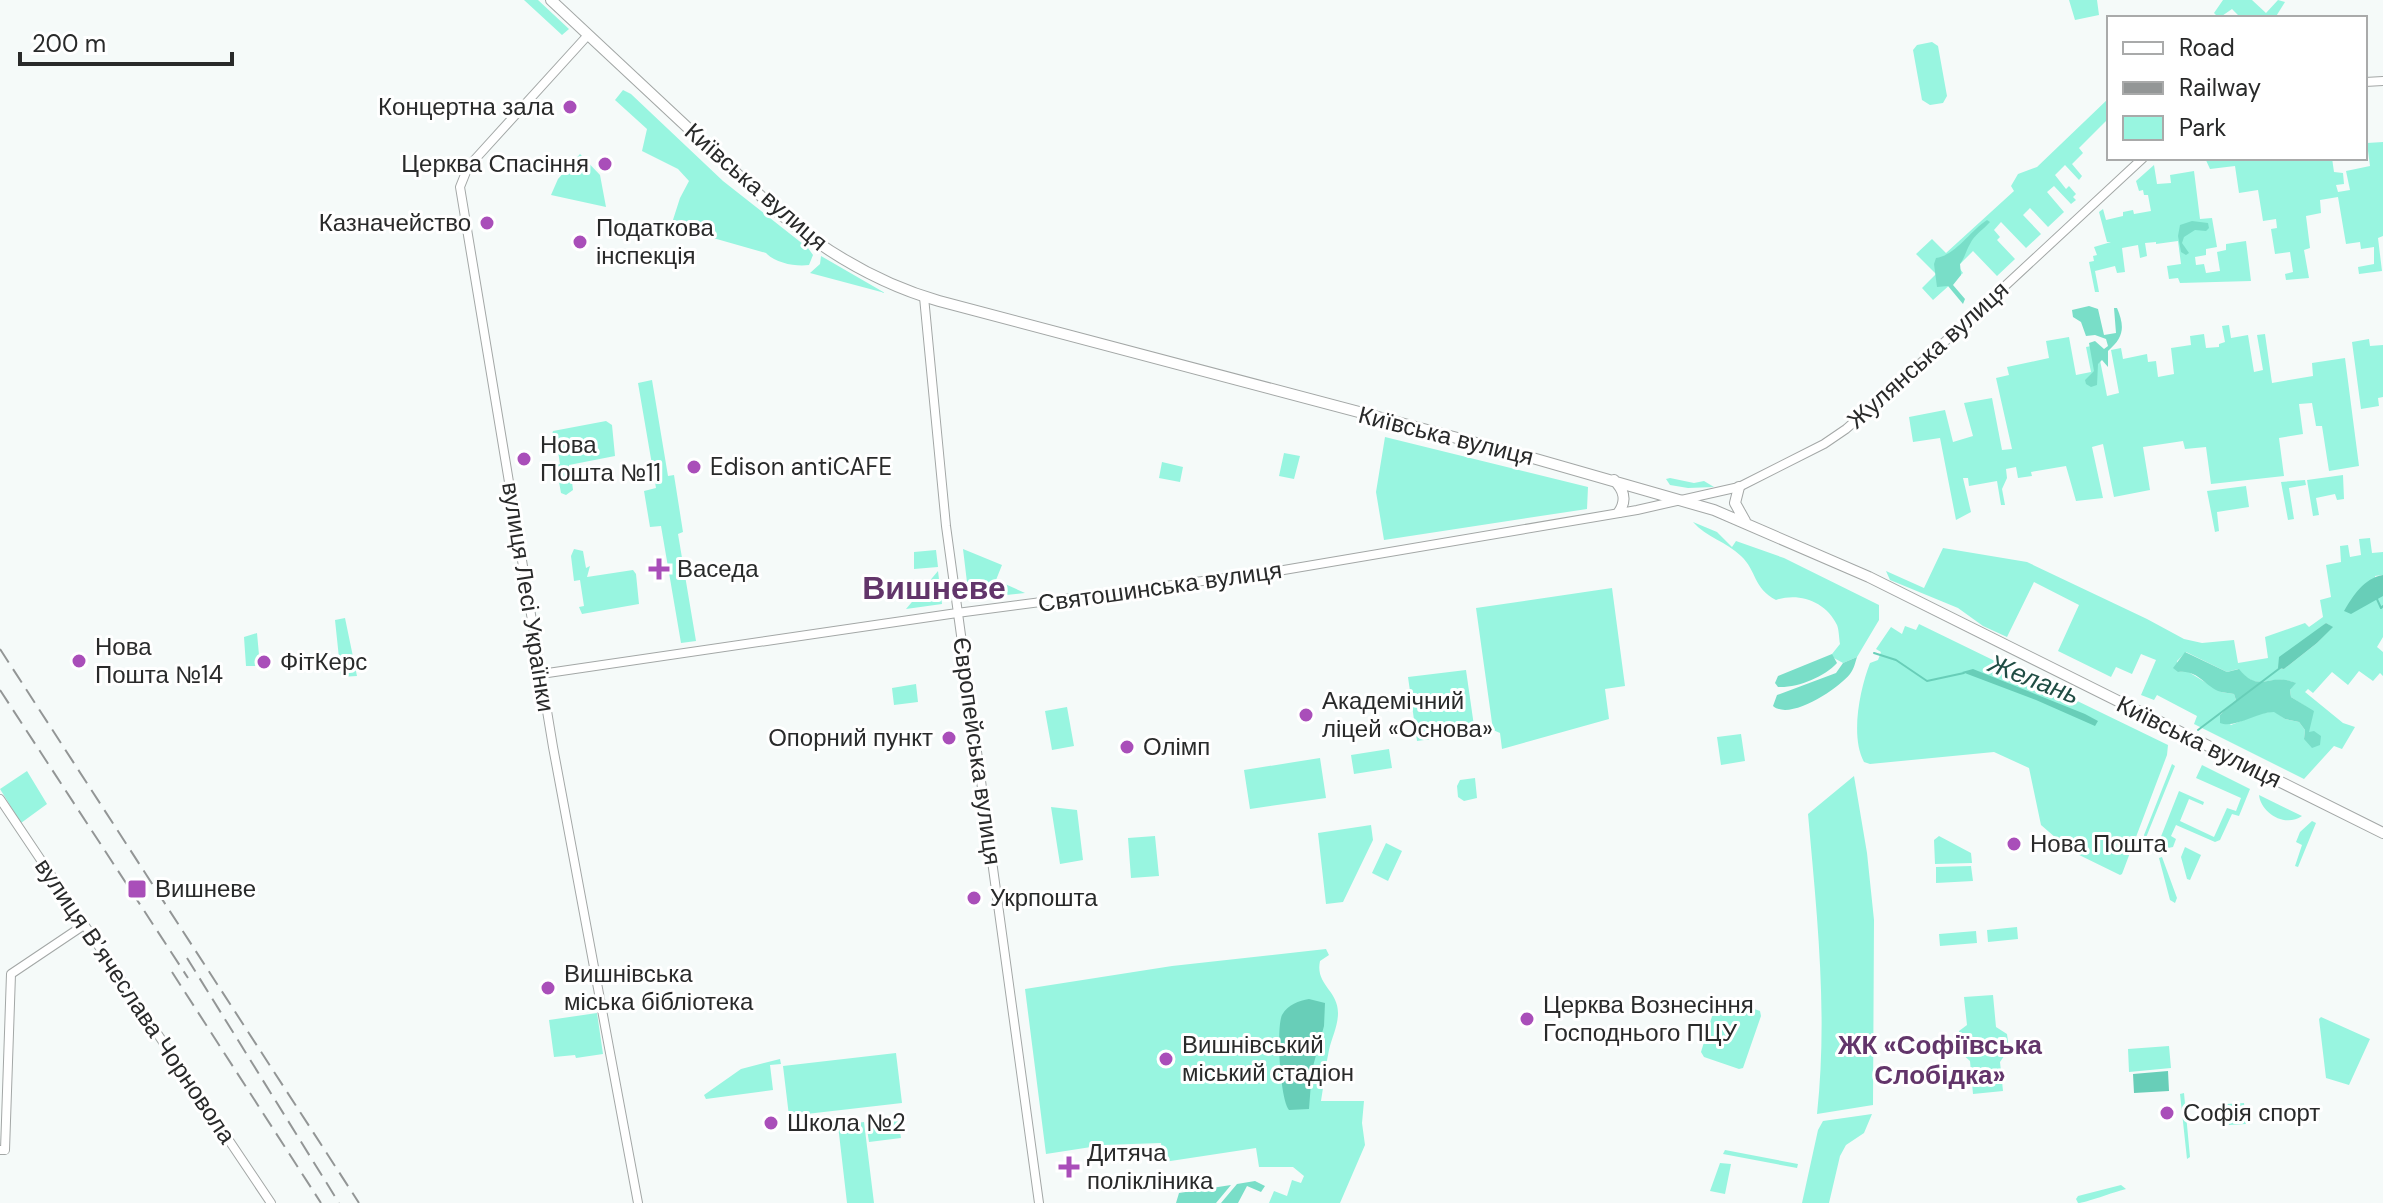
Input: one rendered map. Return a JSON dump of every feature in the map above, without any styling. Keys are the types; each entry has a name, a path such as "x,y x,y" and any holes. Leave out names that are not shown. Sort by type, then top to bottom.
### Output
{"main road":[{"name":"Київська вулиця","path":"551,0 740,178 813,241 882,281 924,297 1614,480 1746,522 1869,577 2383,833"},
{"path":"1614,480 1624,498 1619,512"},
{"path":"1739,487 1735,503 1738,513 1746,522"}],"street":[{"name":"вулиця Лесі Українки","path":"588,35 468,167 460,187 541,674 638,1203"},
{"name":"Жулянська вулиця","path":"1683,500 1739,487 1824,444 1846,429 1968,321 2141,160"},
{"name":"Європейська вулиця","path":"924,297 957,613 1039,1203"},
{"name":"Святошинська вулиця","path":"541,674 957,613 1272,572 1683,500"},
{"name":"вулиця Вʼячеслава Чорновола","path":"0,799 271,1203"},
{"path":"2,1150 11,974 84,925"}],"green space":[{"path":"524,0 538,0 569,29 562,35"},
{"path":"2069,0 2097,0 2099,15 2075,20"},
{"path":"2223,0 2252,0 2266,13 2278,0 2285,2 2276,16 2239,16 2232,9 2222,16 2214,13"},
{"path":"1932,42 1938,46 1947,96 1943,103 1930,105 1922,100 1913,50 1917,45"},
{"path":"623,90 631,94 723,181 808,248 813,255 809,265 786,264 766,253 671,226 689,181 678,169 642,151 647,129 615,100"},
{"path":"2107,100 2107,120 2079,148 2083,153 2072,164 2082,176 2079,180 2065,165 2055,175 2066,189 2069,186 2076,194 2073,197 2076,200 2071,204 2054,186 2047,192 2064,212 2048,227 2030,208 2023,215 2041,234 2026,248 2001,222 1994,230 2000,237 1997,240 2015,259 1997,276 1973,251 1958,266 1963,273 1933,300 1922,288 1936,274 1916,254 1932,239 1946,253 2014,191 2011,186 2018,174 2037,167"},
{"path":"2383,142 2383,236 2378,238 2382,271 2359,274 2358,267 2374,264 2374,247 2361,249 2360,242 2346,244 2338,197 2320,200 2321,213 2306,216 2310,248 2304,250 2309,278 2286,280 2285,274 2293,272 2290,252 2275,254 2271,229 2277,228 2276,219 2263,221 2258,190 2239,193 2235,166 2210,169 2206,160 2332,160 2334,172 2343,173 2344,184 2336,185 2338,192 2350,190 2346,171 2370,166 2367,143"},
{"path":"580,154 600,175 606,207 551,195 558,179"},
{"path":"2154,165 2157,184 2171,183 2170,175 2194,171 2200,219 2212,218 2217,247 2206,249 2206,255 2195,257 2196,265 2204,264 2206,273 2220,271 2217,252 2226,250 2226,244 2246,241 2251,281 2180,283 2178,278 2169,279 2167,266 2181,264 2178,241 2156,242 2145,243 2147,256 2140,258 2138,245 2122,248 2125,272 2117,273 2115,266 2095,271 2099,292 2095,292 2089,262 2094,261 2093,256 2097,255 2094,247 2111,242 2107,242 2099,212 2103,209 2106,220 2133,210 2134,214 2151,211 2148,195 2144,195 2143,190 2139,191 2136,181"},
{"path":"821,256 885,293 810,273 820,264"},
{"path":"2229,325 2231,338 2248,335 2254,372 2263,370 2257,335 2265,334 2272,383 2313,376 2312,363 2345,358 2359,466 2329,471 2322,426 2316,426 2312,403 2299,404 2303,434 2279,438 2284,476 2211,484 2206,447 2185,449 2183,441 2143,447 2150,490 2114,497 2103,444 2092,447 2103,498 2076,501 2066,466 2031,472 2032,476 2018,478 2016,467 2006,469 2007,478 2002,489 2005,505 2001,505 1997,481 1969,486 1968,478 1963,478 1971,512 1956,520 1940,438 1913,442 1909,417 1945,410 1953,442 1973,436 1964,403 1992,398 2002,450 2012,449 1996,378 2009,375 2007,367 2049,358 2046,341 2069,337 2076,375 2091,372 2086,347 2097,345 2107,396 2119,393 2111,350 2121,348 2123,359 2147,354 2148,362 2156,361 2158,377 2174,374 2171,348 2191,345 2190,336 2204,334 2206,348 2219,347 2225,342 2222,326"},
{"path":"2369,339 2370,346 2383,345 2383,397 2378,398 2379,406 2361,409 2352,342"},
{"path":"652,380 668,476 674,475 683,532 678,534 696,641 681,643 661,526 650,527 644,491 656,488 638,383"},
{"path":"606,421 612,425 615,456 569,465 575,474 571,474 573,490 566,495 561,493 556,465 560,464 556,438 551,438 553,431"},
{"path":"1385,437 1588,487 1587,509 1384,540 1376,492"},
{"path":"1284,453 1300,456 1294,479 1279,476"},
{"path":"1162,462 1183,467 1180,482 1159,478"},
{"path":"2343,475 2344,499 2337,500 2335,494 2316,498 2319,515 2313,516 2307,480"},
{"path":"1666,479 1694,483 1704,481 1714,487 1670,485"},
{"path":"2305,480 2306,485 2289,488 2294,519 2288,520 2281,482"},
{"path":"2246,486 2249,507 2217,512 2219,531 2215,532 2207,491"},
{"path":"1693,522 1717,532 1732,547 1736,541 1784,558 1879,605 1879,620 1857,657 1843,663 1832,657 1840,644 1839,632 1832,617 1819,604 1793,597 1776,600 1759,585 1741,556"},
{"path":"2370,538 2372,553 2383,552 2383,575 2375,576 2380,596 2383,596 2383,637 2377,647 2383,652 2383,676 2380,673 2373,681 2359,671 2348,685 2332,672 2313,693 2308,689 2305,692 2343,723 2355,727 2342,749 2334,746 2304,779 2194,724 2197,716 2157,695 2154,700 2141,695 2156,660 2141,654 2132,674 2116,667 2111,677 2058,651 2079,605 2034,582 2007,637 1983,626 1958,608 1890,580 1886,571 1924,588 1943,548 2027,562 2184,639 2202,643 2234,640 2238,663 2268,658 2265,637 2305,623 2309,627 2323,617 2320,600 2331,597 2326,565 2341,562 2340,546 2348,545 2350,557 2361,555 2359,539","holes":["2326,623 2332,627 2317,643 2284,669 2278,668","2186,652 2227,672 2238,669 2253,681 2286,680 2295,683 2290,690 2291,697 2305,706 2309,733 2304,739 2305,730 2299,722 2285,719 2274,711 2231,725 2220,714 2236,700 2234,694 2221,692 2187,671 2178,672 2177,661"]},
{"path":"574,549 583,551 586,568 590,566 587,577 633,570 639,604 582,614 579,607 584,606 580,580 574,581 571,556"},
{"path":"963,549 1002,565 996,580 1025,593 969,599"},
{"path":"936,550 938,567 914,569 914,552"},
{"path":"938,571 942,604 906,609"},
{"path":"1612,588 1625,686 1605,689 1609,719 1502,749 1500,733 1493,730 1476,608"},
{"path":"345,618 357,676 341,677 335,620"},
{"path":"1919,624 2168,745 2167,755 2122,874 2071,851 2041,825 2029,768 1994,752 1870,764 1864,762 1857,726 1860,699 1870,663 1878,660 1881,652 1876,649 1891,627 1902,634 1905,626 1916,630"},
{"path":"257,633 260,666 246,666 244,637"},
{"path":"1466,670 1475,733 1417,741 1408,677"},
{"path":"916,684 918,702 894,705 892,688"},
{"path":"1067,707 1074,746 1052,750 1045,711"},
{"path":"1741,734 1745,761 1721,765 1717,737"},
{"path":"1389,749 1392,768 1354,774 1351,755"},
{"path":"1320,758 1326,798 1250,809 1244,770"},
{"path":"2172,764 2175,766 2145,840 2144,835"},
{"path":"2202,765 2250,789 2239,816 2232,814 2220,840 2215,842 2176,825 2171,836 2176,839 2173,847 2158,850 2179,791 2204,802 2203,805 2189,799 2180,821 2214,837 2227,808 2236,811 2241,798 2196,778"},
{"path":"27,771 47,804 21,823 0,789"},
{"path":"1854,776 1874,920 1873,1105 1817,1114 1821,1001 1808,814"},
{"path":"1475,778 1477,798 1464,801 1458,797 1460,780"},
{"path":"2259,795 2302,816 2288,820 2275,817 2264,808"},
{"path":"1051,807 1077,810 1083,860 1060,864"},
{"path":"2312,821 2316,823 2298,867 2295,866 2302,845 2296,842 2300,832"},
{"path":"1371,825 1373,840 1343,902 1326,904 1318,833"},
{"path":"1155,836 1159,876 1131,878 1128,838"},
{"path":"1939,836 1971,853 1972,863 1935,864 1934,840"},
{"path":"1386,843 1402,851 1388,881 1372,873"},
{"path":"2185,847 2201,855 2190,880 2187,879 2181,857"},
{"path":"2162,857 2177,898 2175,903 2170,900 2159,858"},
{"path":"1971,866 1973,881 1936,883 1936,867"},
{"path":"2017,927 2018,939 1988,942 1987,930"},
{"path":"1976,931 1977,943 1940,946 1939,934"},
{"path":"1326,949 1329,955 1320,961 1319,969 1338,1013 1321,1101 1364,1101 1362,1123 1365,1145 1340,1203 1269,1203 1274,1191 1287,1196 1292,1180 1301,1183 1304,1176 1293,1167 1259,1167 1256,1148 1164,1162 1161,1143 1104,1145 1046,1154 1025,989 1172,966"},
{"path":"1993,995 1996,1027 2007,1034 2009,1049 2000,1062 2003,1091 1973,1094 1970,1061 1961,1053 1959,1031 1967,1025 1964,997"},
{"path":"1723,998 1760,1011 1743,1068 1704,1057 1701,1052 1717,1000"},
{"path":"597,1013 603,1054 554,1057 549,1020"},
{"path":"2321,1017 2370,1039 2349,1085 2326,1078"},
{"path":"2169,1046 2171,1068 2129,1072 2128,1049"},
{"path":"896,1053 902,1103 789,1116 783,1066"},
{"path":"780,1059 781,1064 770,1065 773,1090 706,1099 704,1095 741,1069"},
{"path":"2184,1093 2190,1157 2187,1159 2180,1094"},
{"path":"2244,1103 2246,1124 2229,1125 2227,1104"},
{"path":"1872,1114 1864,1133 1846,1145 1840,1156 1829,1203 1802,1203 1818,1130 1823,1121"},
{"path":"898,1118 901,1138 869,1142 866,1122"},
{"path":"864,1122 874,1203 847,1203 838,1125"},
{"path":"1725,1150 1798,1164 1797,1168 1723,1154"},
{"path":"1720,1163 1731,1164 1725,1194 1710,1191"},
{"path":"2121,1185 2126,1189 2082,1203 2076,1199 2078,1196"}],"shaded area":[{"path":"1987,220 1990,222 1974,238 1960,264 1961,275 1953,285 1965,299 1963,304 1948,286 1937,287 1934,264 1936,258 1956,248"},
{"path":"2192,221 2208,223 2209,228 2206,231 2195,230 2184,237 2182,243 2189,253 2186,255 2181,252 2178,236 2180,225"},
{"path":"2089,306 2098,309 2104,335 2116,333 2114,308 2117,308 2122,326 2120,336 2108,351 2108,367 2102,360 2098,364 2097,385 2091,387 2085,380 2094,371 2089,343 2095,341 2104,349 2108,346 2106,339 2086,336 2081,322 2073,317 2072,310"},
{"path":"2383,575 2383,596 2351,614 2344,611 2365,584"},
{"path":"2326,623 2333,627 2317,643 2284,669 2278,668 2279,657"},
{"path":"2185,652 2227,672 2239,669 2246,677 2259,682 2279,679 2296,683 2290,690 2291,697 2314,711 2309,732 2314,731 2321,736 2320,745 2312,748 2304,739 2305,730 2299,722 2285,719 2274,712 2232,724 2220,723 2220,715 2236,700 2234,694 2221,692 2196,675 2173,668"},
{"path":"1832,654 1837,663 1818,677 1786,687 1778,687 1775,683 1778,676"},
{"path":"1857,657 1850,674 1825,695 1791,709 1781,710 1773,706 1777,695 1836,673 1843,663"},
{"path":"1973,669 2098,721 2095,726 1962,672"},
{"path":"1309,999 1325,1003 1324,1026 1312,1070 1309,1109 1289,1110 1281,1079 1280,1022 1287,1008"},
{"path":"2168,1071 2169,1091 2134,1093 2133,1074"},
{"path":"1255,1181 1265,1186 1261,1192 1247,1186 1238,1203 1221,1203 1237,1184"},
{"path":"1231,1185 1216,1203 1176,1203 1179,1193"}],"waterway":[{"name":"Желань","path":"2376,597 2381,608 2383,606"},
{"name":"Желань","path":"1874,653 1896,660 1927,681 1964,673"},
{"name":"Желань","path":"2198,730 2280,668"}],"railway":[{"path":"0,649 359,1203"},
{"path":"0,690 188,978"},
{"path":"187,958 339,1203"},
{"path":"172,972 321,1203"}],"place":[{"name":"Концертна зала","path":"570,107"},
{"name":"Церква Спасіння","path":"605,164"},
{"name":"Казначейство","path":"487,223"},
{"name":"Податкова інспекція","path":"580,242"},
{"name":"Нова Пошта №11","path":"524,459"},
{"name":"Edison antiCAFE","path":"694,467"},
{"name":"Васеда","path":"659,569"},
{"name":"Нова Пошта №14","path":"79,661"},
{"name":"ФітКерс","path":"264,662"},
{"name":"Академічний ліцей «Основа»","path":"1306,715"},
{"name":"Опорний пункт","path":"949,738"},
{"name":"Олімп","path":"1127,747"},
{"name":"Нова Пошта","path":"2014,844"},
{"name":"Вишневе","path":"137,889"},
{"name":"Укрпошта","path":"974,898"},
{"name":"Вишнівська міська бібліотека","path":"548,988"},
{"name":"Церква Вознесіння Господнього ПЦУ","path":"1527,1019"},
{"name":"Вишнівський міський стадіон","path":"1166,1059"},
{"name":"Софія спорт","path":"2167,1113"},
{"name":"Школа №2","path":"771,1123"},
{"name":"Дитяча полікліника","path":"1069,1167"}],"district":[{"name":"Вишневе","path":"934,588"},
{"name":"ЖК «Софіївська Слобідка»","path":"1940,1060"}]}
